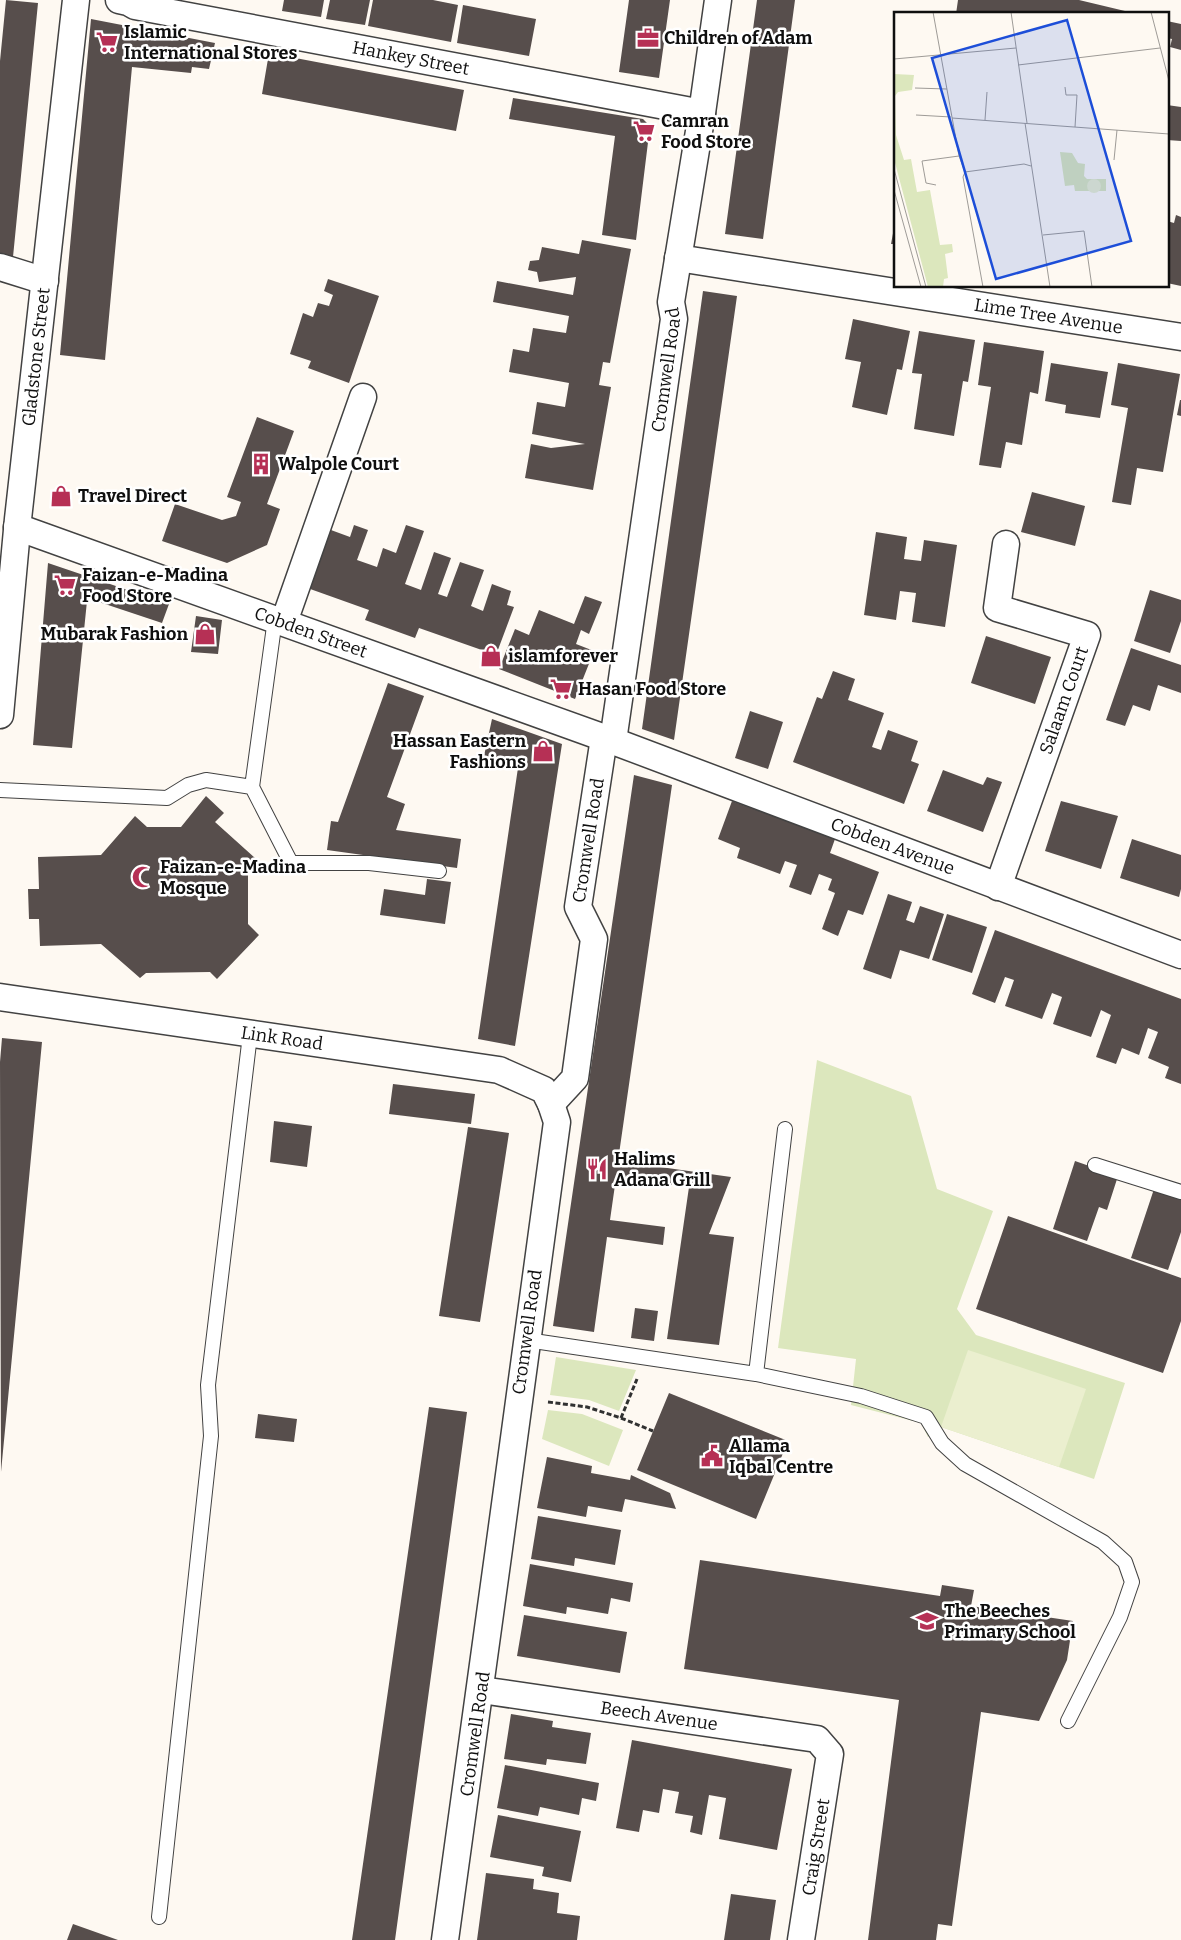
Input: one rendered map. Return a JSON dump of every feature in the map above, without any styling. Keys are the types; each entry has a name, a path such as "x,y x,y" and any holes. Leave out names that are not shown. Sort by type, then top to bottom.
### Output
{"street":[{"name":"Gladstone Street","path":"0,715 12,520 45,281 76,0"},
{"name":"Hankey Street","path":"119,0 135,6 702,114"},
{"name":"Cromwell Road","path":"445,1940 481,1690 518,1399 557,1122 551,1104 575,1078 594,939 578,907 609,739 674,319 671,302 702,114 718,0"},
{"name":"Lime Tree Avenue","path":"678,258 1181,337"},
{"path":"0,267 45,281"},
{"path":"279,620 363,397"},
{"name":"Cobden Street","path":"12,520 279,620 609,739"},
{"name":"Salaam Court","path":"998,887 1087,635 997,608 1006,544"},
{"name":"Cobden Avenue","path":"609,739 1181,955"},
{"name":"Link Road","path":"0,997 499,1070 544,1090 551,1104"},
{"name":"Beech Avenue","path":"481,1690 818,1739 830,1754"},
{"name":"Craig Street","path":"801,1940 830,1754"}],"lane":[{"path":"279,620 252,787 291,863 370,863 439,871"},
{"path":"0,790 168,798 188,785 206,780 252,787"},
{"path":"159,1916 210,1436 208,1385 250,1035"},
{"path":"756,1374 785,1129"},
{"path":"1095,1165 1181,1192"},
{"path":"526,1340 756,1374 861,1396 926,1417 942,1443 965,1464 1103,1542 1125,1562 1132,1582 1120,1617 1068,1721"}],"path":[{"path":"621,1418 645,1358"},
{"path":"518,1399 586,1407 621,1418 653,1432"}],"green space":[{"path":"817,1060 911,1096 937,1189 993,1211 957,1309 976,1335 1125,1383 1094,1479 941,1427 928,1437 921,1423 851,1405 856,1359 778,1348"},
{"path":"968,1350 1086,1389 1059,1467 941,1427"},
{"path":"556,1357 636,1370 619,1411 589,1400 550,1395"},
{"path":"548,1410 582,1414 623,1430 609,1466 542,1439"}],"building":[{"path":"6,0 38,3 13,257 0,256 0,61"},
{"path":"284,0 324,0 321,17 282,11"},
{"path":"330,0 370,0 365,25 326,19"},
{"path":"373,0 433,0 458,5 451,42 368,26"},
{"path":"629,0 670,0 659,78 619,72"},
{"path":"757,0 795,0 763,239 725,234"},
{"path":"958,0 1079,0 1125,11 1125,12 956,12"},
{"path":"463,5 536,19 529,56 457,43"},
{"path":"91,19 215,43 209,69 192,67 191,73 132,67 105,360 60,355"},
{"path":"1168,21 1181,24 1181,50 1170,47 1172,39 1168,38"},
{"path":"269,53 464,90 456,131 262,94"},
{"path":"513,98 643,119 650,126 636,240 602,235 615,136 509,119"},
{"path":"1168,105 1181,107 1181,141 1168,140"},
{"path":"1176,215 1181,217 1181,286 1168,283 1168,221 1174,223"},
{"path":"894,228 894,244 891,244"},
{"path":"582,240 631,249 610,363 603,362 599,385 611,387 593,490 525,478 531,444 551,448 585,444 532,434 537,402 565,407 569,383 509,372 513,349 529,352 533,328 566,333 569,316 493,302 497,281 573,295 576,277 539,282 537,272 528,270 530,261 539,260 542,247 579,254"},
{"path":"328,279 379,296 349,383 308,368 311,361 290,354 303,313 313,317 318,303 329,306 333,295 324,291"},
{"path":"703,291 737,296 674,740 642,729"},
{"path":"853,319 910,331 902,370 897,369 887,415 852,407 861,362 845,359"},
{"path":"919,331 975,340 968,382 963,381 954,436 914,429 922,374 912,373"},
{"path":"984,342 1044,351 1038,394 1030,392 1022,445 1006,442 1001,468 979,465 991,387 978,385"},
{"path":"1051,363 1108,372 1100,418 1065,413 1066,405 1045,401"},
{"path":"1118,363 1180,374 1163,472 1137,468 1131,505 1112,502 1128,408 1111,405"},
{"path":"1181,400 1181,416 1177,415"},
{"name":"Walpole Court","path":"257,417 294,431 267,504 280,509 267,545 227,563 162,541 175,504 222,520 236,516 241,502 227,497"},
{"path":"1032,492 1085,506 1075,546 1021,532"},
{"path":"354,525 368,530 357,560 377,567 383,548 396,553 406,525 424,531 405,584 421,590 434,552 451,558 438,594 447,597 460,562 484,570 471,606 483,611 492,584 511,591 507,605 514,607 496,655 419,628 415,638 365,620 369,610 299,585 320,526 350,537"},
{"path":"876,532 907,537 904,559 921,561 924,540 957,545 945,627 912,622 916,593 900,591 896,620 864,615"},
{"path":"48,563 169,604 162,623 99,602 87,601 72,748 33,745"},
{"path":"1150,590 1181,600 1181,621 1170,653 1134,641"},
{"path":"585,596 602,602 589,634 581,630 576,644 594,651 575,699 499,669 515,629 529,635 539,610 574,624"},
{"path":"196,616 222,620 218,654 191,652"},
{"path":"986,636 1051,657 1035,704 971,683"},
{"path":"1131,648 1181,665 1181,693 1158,685 1150,711 1133,705 1125,726 1106,720"},
{"path":"833,671 855,679 848,700 884,713 872,747 881,750 888,730 918,741 911,761 919,764 904,804 793,762 817,697 822,699"},
{"path":"388,683 424,696 387,797 405,804 396,830 461,839 457,868 327,850 331,821 338,822"},
{"path":"750,711 783,722 768,769 735,758"},
{"path":"492,719 562,744 515,1046 478,1039 519,761 484,756"},
{"path":"943,770 983,785 987,777 1002,782 983,832 927,811"},
{"path":"634,775 672,785 618,1161 731,1177 709,1234 734,1237 719,1345 667,1339 689,1187 616,1178 610,1220 665,1227 663,1245 607,1237 594,1332 553,1326"},
{"name":"Faizan-e-Madina Mosque","path":"206,796 224,813 215,822 255,858 248,866 248,924 259,935 217,979 210,972 146,973 140,978 101,944 40,946 39,919 29,919 28,889 39,889 38,857 101,855 135,816 147,827 181,827"},
{"path":"732,801 835,839 830,853 879,872 863,915 848,910 838,936 822,929 835,893 828,890 832,879 819,874 811,895 789,887 797,865 785,861 780,874 737,858 740,848 718,839"},
{"path":"1061,801 1118,816 1101,869 1045,851"},
{"path":"1132,839 1181,855 1181,889 1179,897 1120,878"},
{"path":"427,879 451,882 445,924 380,915 384,889 425,895"},
{"path":"888,894 912,902 906,920 914,923 920,906 944,914 929,959 900,950 891,979 863,969"},
{"path":"947,914 987,927 972,973 932,960"},
{"path":"995,930 1181,999 1181,1084 1165,1078 1169,1067 1148,1058 1158,1032 1148,1028 1139,1055 1122,1048 1116,1064 1096,1057 1111,1015 1101,1010 1091,1037 1053,1024 1062,997 1052,993 1042,1019 1005,1006 1014,980 1005,977 995,1003 972,994"},
{"path":"2,1038 42,1042 1,1472 0,1062"},
{"path":"393,1084 475,1094 471,1124 389,1114"},
{"path":"274,1121 312,1126 307,1167 270,1162"},
{"path":"468,1127 509,1133 480,1322 439,1316"},
{"path":"1075,1161 1118,1176 1107,1210 1099,1207 1087,1241 1053,1229"},
{"path":"1154,1189 1181,1198 1181,1232 1168,1270 1131,1258"},
{"path":"1008,1216 1181,1278 1181,1321 1163,1373 976,1309"},
{"path":"635,1308 658,1311 654,1341 631,1338"},
{"name":"Allama Iqbal Centre","path":"669,1393 788,1441 756,1519 637,1470"},
{"path":"429,1407 467,1412 395,1940 352,1940"},
{"path":"258,1414 297,1419 294,1442 255,1438"},
{"path":"547,1457 592,1466 591,1473 630,1480 631,1475 670,1493 676,1509 625,1499 622,1512 588,1506 586,1517 537,1508"},
{"path":"538,1516 621,1530 615,1565 575,1558 574,1566 531,1559"},
{"path":"700,1560 940,1596 942,1585 974,1590 971,1606 1073,1621 1067,1660 1039,1721 981,1712 952,1926 938,1924 936,1940 868,1940 899,1700 684,1669"},
{"path":"530,1564 633,1583 630,1602 611,1598 608,1614 567,1607 566,1614 523,1606"},
{"path":"524,1615 627,1632 620,1673 517,1656"},
{"path":"511,1714 553,1721 552,1727 591,1733 586,1764 547,1759 546,1765 504,1759"},
{"path":"632,1740 792,1769 777,1850 719,1839 726,1798 709,1795 702,1835 690,1832 693,1816 675,1813 679,1792 663,1789 659,1813 643,1810 639,1832 616,1828"},
{"path":"505,1765 599,1783 596,1801 582,1798 579,1815 540,1807 538,1816 497,1808"},
{"path":"498,1815 581,1831 571,1882 542,1876 544,1867 490,1857"},
{"path":"486,1873 534,1879 533,1889 559,1893 557,1913 580,1916 577,1940 477,1940"},
{"path":"731,1894 776,1900 770,1940 724,1940"},
{"path":"73,1924 118,1940 67,1940"}],"place":[{"name":"Children of Adam","path":"648,38"},
{"name":"Islamic International Stores","path":"107,42"},
{"name":"Camran Food Store","path":"644,131"},
{"name":"Walpole Court","path":"261,464"},
{"name":"Travel Direct","path":"61,496"},
{"name":"Faizan-e-Madina Food Store","path":"65,585"},
{"name":"Mubarak Fashion","path":"205,634"},
{"name":"islamforever","path":"491,656"},
{"name":"Hasan Food Store","path":"561,689"},
{"name":"Hassan Eastern Fashions","path":"543,751"},
{"name":"Faizan-e-Madina Mosque","path":"143,877"},
{"name":"Halims Adana Grill","path":"597,1169"},
{"name":"Allama Iqbal Centre","path":"712,1456"},
{"name":"The Beeches Primary School","path":"927,1621"}]}
